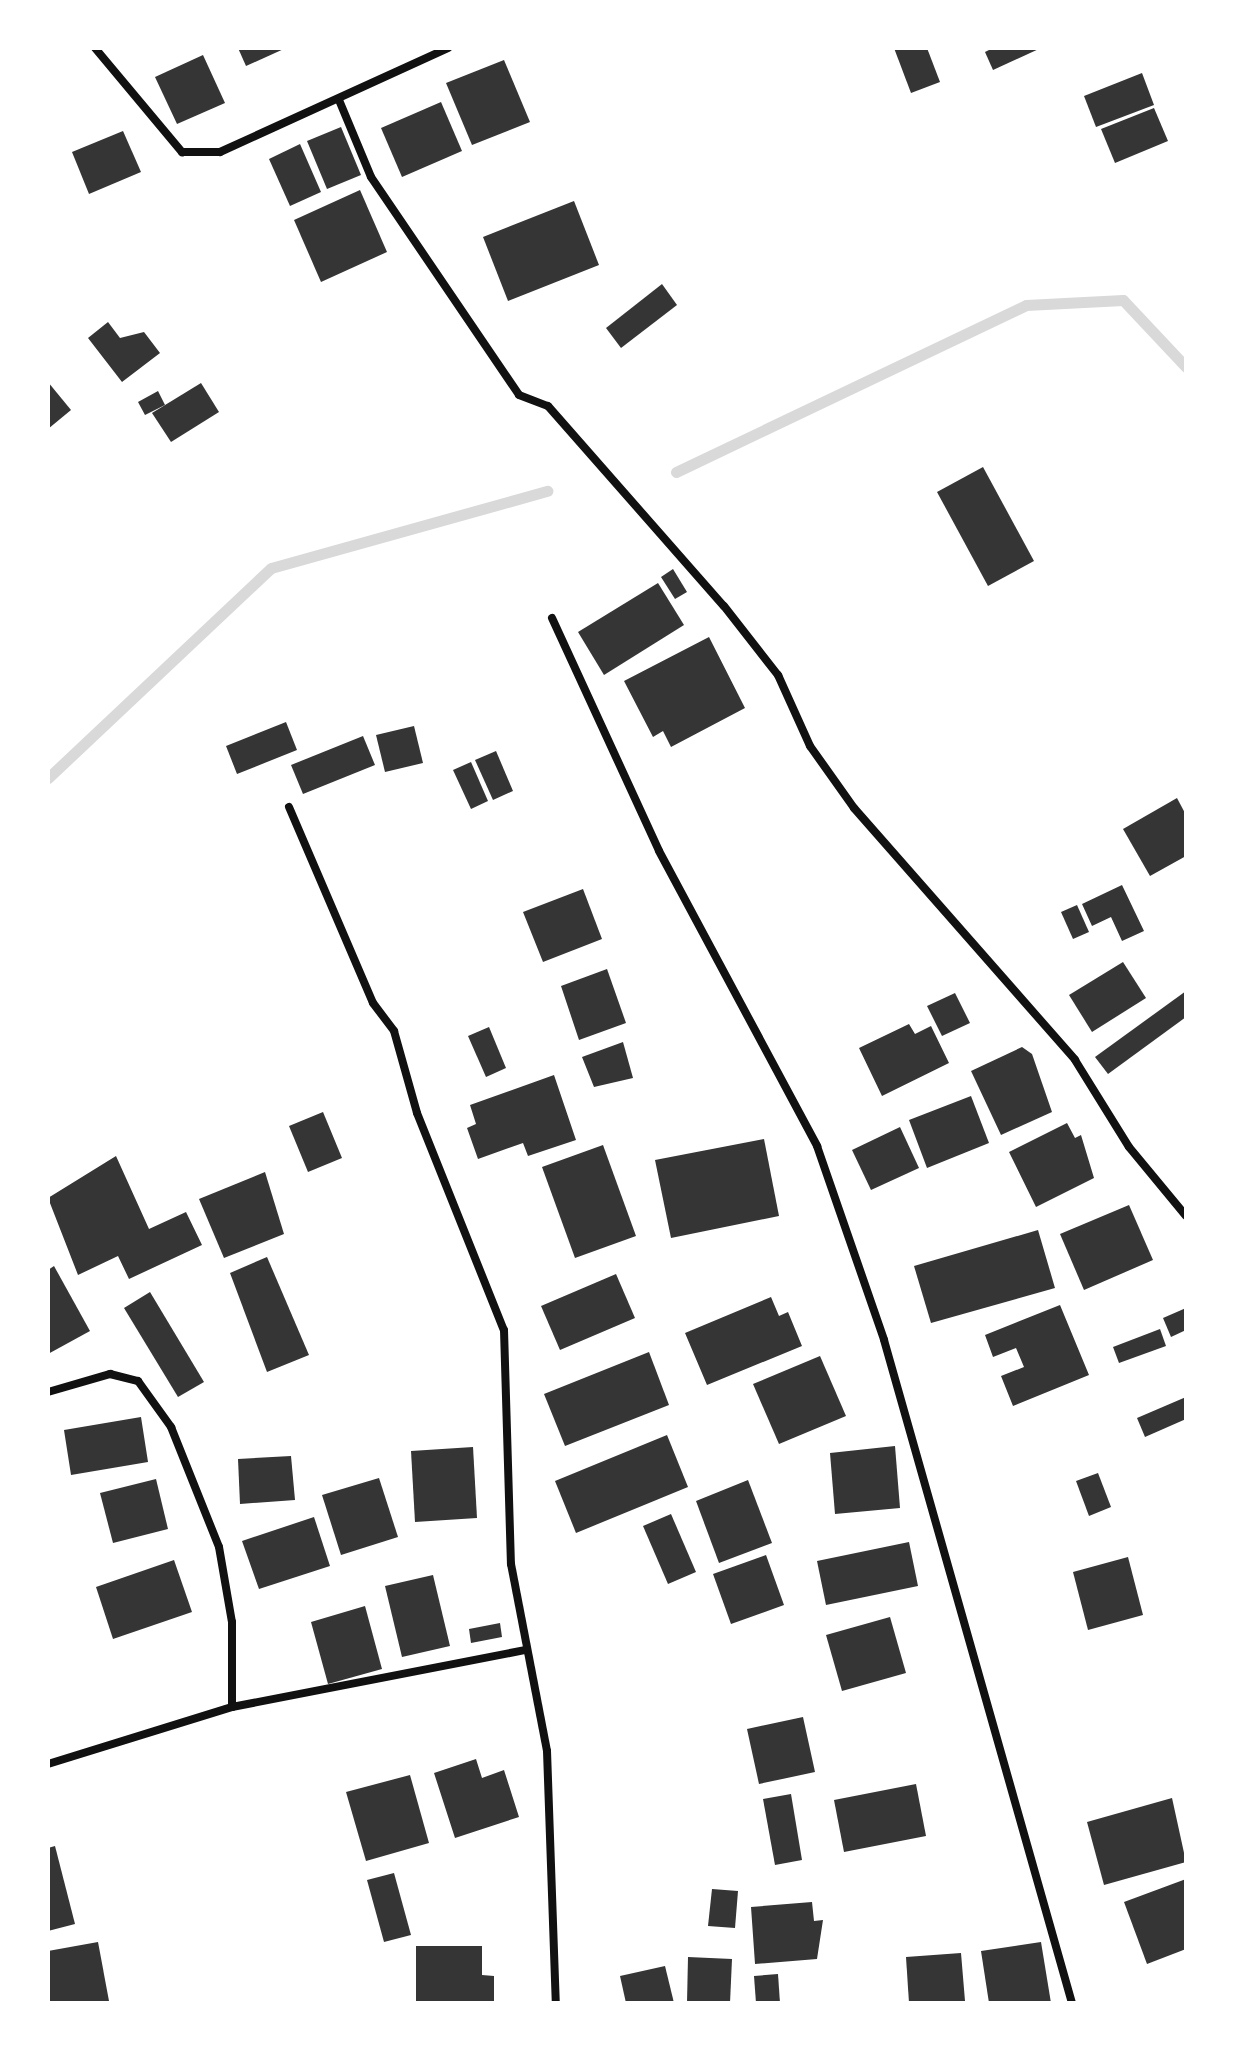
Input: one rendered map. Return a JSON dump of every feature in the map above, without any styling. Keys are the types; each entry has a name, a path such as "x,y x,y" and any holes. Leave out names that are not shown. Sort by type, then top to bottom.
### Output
{"street":[{"path":"95,48 182,152 220,152 448,48"},
{"path":"339,100 371,177 519,395 548,406 724,606 778,675 810,746 854,808 1075,1060 1129,1147 1186,1216"},
{"path":"552,618 659,851 817,1146 884,1340 1072,2003"},
{"path":"289,807 373,1003 394,1031 417,1113 504,1330 511,1564 525,1650 547,1751 556,2003"},
{"path":"48,1392 110,1374 138,1381 171,1427 219,1547 232,1622 232,1707"},
{"path":"48,1764 232,1707 525,1650"}],"building":[{"path":"238,48 286,48 246,66"},
{"path":"894,48 927,48 940,82 911,93"},
{"path":"993,48 1041,48 993,70 985,52"},
{"path":"203,55 225,103 177,124 155,77"},
{"path":"504,60 530,122 472,145 446,83"},
{"path":"1142,73 1154,105 1096,127 1084,96"},
{"path":"441,102 462,151 402,177 381,128"},
{"path":"1154,108 1168,141 1115,163 1101,129"},
{"path":"341,127 361,175 327,189 307,141"},
{"path":"123,131 141,172 89,194 72,152"},
{"path":"300,144 321,192 290,206 269,159"},
{"path":"360,190 387,252 321,282 294,220"},
{"path":"574,201 599,265 508,301 483,237"},
{"path":"662,284 677,305 621,348 606,328"},
{"path":"108,322 120,338 144,332 160,353 122,382 88,338"},
{"path":"48,382 71,410 48,429"},
{"path":"201,383 219,412 171,442 152,413"},
{"path":"158,391 165,405 145,415 138,402"},
{"path":"983,467 1034,561 988,586 937,492"},
{"path":"673,569 687,592 675,599 661,577"},
{"path":"658,583 684,625 604,675 578,632"},
{"path":"709,637 745,708 671,747 663,731 653,737 624,681"},
{"path":"286,722 297,750 237,774 226,746"},
{"path":"414,726 423,763 385,772 376,735"},
{"path":"363,736 375,765 303,794 291,765"},
{"path":"496,751 513,791 493,800 475,760"},
{"path":"471,762 488,801 471,809 453,770"},
{"path":"1177,798 1186,815 1186,856 1150,876 1123,829"},
{"path":"1122,885 1144,931 1122,941 1111,917 1092,926 1082,904"},
{"path":"583,889 602,939 543,962 523,912"},
{"path":"1077,905 1089,932 1073,939 1061,912"},
{"path":"1123,962 1146,998 1092,1032 1069,995"},
{"path":"607,969 626,1023 579,1040 561,986"},
{"path":"1186,991 1186,1017 1108,1074 1095,1057"},
{"path":"955,993 970,1023 942,1036 927,1006"},
{"path":"909,1024 915,1034 931,1026 949,1063 882,1096 859,1048"},
{"path":"489,1027 506,1068 486,1077 468,1036"},
{"path":"623,1042 633,1078 594,1087 582,1057"},
{"path":"1022,1047 1032,1054 1052,1112 1001,1135 971,1071"},
{"path":"554,1075 576,1140 528,1156 523,1143 478,1159 467,1128 476,1124 470,1105"},
{"path":"971,1096 989,1143 927,1168 909,1120"},
{"path":"323,1112 342,1158 308,1172 289,1126"},
{"path":"1067,1123 1075,1138 1081,1135 1094,1178 1036,1207 1009,1152"},
{"path":"900,1127 919,1168 871,1190 852,1150"},
{"path":"764,1139 779,1216 671,1238 655,1160"},
{"path":"603,1145 636,1236 575,1258 542,1167"},
{"path":"116,1156 149,1229 186,1212 202,1245 129,1279 118,1256 78,1275 48,1198"},
{"path":"265,1172 284,1234 224,1258 199,1199"},
{"path":"1129,1205 1153,1260 1084,1290 1060,1234"},
{"path":"1038,1230 1055,1288 931,1323 914,1266"},
{"path":"267,1257 309,1355 267,1372 230,1273"},
{"path":"54,1266 90,1331 48,1354 48,1270"},
{"path":"616,1274 635,1318 560,1350 541,1306"},
{"path":"150,1292 204,1382 178,1397 124,1308"},
{"path":"771,1297 779,1316 788,1312 802,1346 707,1385 685,1333"},
{"path":"1060,1305 1089,1375 1013,1406 1001,1376 1024,1367 1016,1348 993,1357 985,1335"},
{"path":"1186,1308 1186,1330 1171,1337 1163,1318"},
{"path":"1160,1329 1166,1346 1119,1363 1113,1347"},
{"path":"649,1352 669,1405 565,1446 544,1394"},
{"path":"820,1356 846,1416 779,1444 753,1384"},
{"path":"1186,1397 1186,1419 1145,1437 1137,1418"},
{"path":"141,1417 148,1462 71,1475 64,1430"},
{"path":"667,1435 688,1487 576,1533 555,1481"},
{"path":"895,1446 900,1508 835,1514 830,1453"},
{"path":"473,1447 477,1518 415,1522 411,1451"},
{"path":"291,1456 295,1500 240,1504 238,1459"},
{"path":"1098,1473 1111,1507 1089,1516 1076,1481"},
{"path":"379,1478 398,1537 341,1555 322,1495"},
{"path":"156,1479 168,1529 113,1543 100,1493"},
{"path":"748,1480 772,1543 719,1563 696,1501"},
{"path":"671,1514 696,1572 668,1584 643,1526"},
{"path":"314,1517 330,1566 259,1589 242,1541"},
{"path":"909,1542 918,1586 826,1605 817,1561"},
{"path":"766,1555 784,1605 731,1624 713,1574"},
{"path":"1128,1557 1143,1615 1088,1630 1073,1572"},
{"path":"174,1560 192,1612 113,1639 96,1587"},
{"path":"433,1575 450,1646 402,1657 385,1586"},
{"path":"365,1606 382,1669 328,1684 311,1622"},
{"path":"890,1617 906,1673 842,1691 826,1635"},
{"path":"500,1623 502,1637 471,1643 469,1629"},
{"path":"803,1717 815,1772 759,1784 747,1729"},
{"path":"476,1759 482,1778 504,1770 519,1817 455,1838 434,1773"},
{"path":"410,1775 429,1843 366,1861 346,1792"},
{"path":"916,1784 926,1836 844,1852 834,1800"},
{"path":"791,1794 802,1860 775,1865 763,1799"},
{"path":"1172,1798 1186,1862 1104,1885 1087,1822"},
{"path":"55,1846 75,1924 48,1931 48,1848"},
{"path":"394,1873 411,1935 384,1942 367,1880"},
{"path":"1186,1879 1186,1949 1147,1964 1124,1902"},
{"path":"712,1889 738,1891 735,1928 708,1926"},
{"path":"812,1902 814,1921 823,1920 817,1959 755,1964 751,1907"},
{"path":"98,1942 109,2001 48,2003 48,1951"},
{"path":"1041,1942 1051,2003 989,2003 981,1951"},
{"path":"416,1946 482,1946 482,1975 494,1976 494,2003 416,2003"},
{"path":"961,1953 965,2001 909,2003 906,1957"},
{"path":"688,1957 732,1959 730,2003 687,2003"},
{"path":"665,1966 674,2003 626,2003 620,1976"},
{"path":"778,1974 780,2003 756,2003 754,1976"}],"waterway":[{"path":"676,472 1026,305 1123,300 1186,367"},
{"path":"48,778 271,568 547,491"}]}
